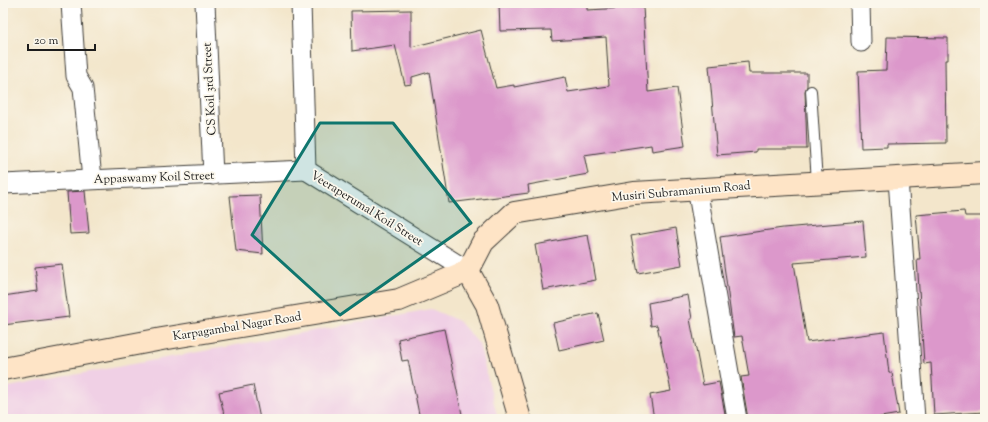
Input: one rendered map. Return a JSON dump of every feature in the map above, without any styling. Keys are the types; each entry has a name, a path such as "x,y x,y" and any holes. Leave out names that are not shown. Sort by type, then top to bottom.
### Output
{"main road":[{"name":"Musiri Subramanium Road","path":"468,271 483,242 514,214 634,193 696,188 898,179 985,173"},
{"name":"Karpagambal Nagar Road","path":"3,369 162,339 399,300 468,271"},
{"path":"468,271 487,305 520,419"}],"street":[{"path":"71,3 76,76 84,88 92,179"},
{"name":"CS Koil 3rd Street","path":"206,3 213,174"},
{"name":"Veeraperumal Koil Street","path":"301,3 306,170 468,271"},
{"path":"860,3 861,42"},
{"name":"Appaswamy Koil Street","path":"3,184 306,170"},
{"path":"898,179 915,419"},
{"path":"696,188 737,419"}],"lane":[{"path":"811,91 817,182"}],"highlighted area":[{"path":"320,123 393,123 471,223 340,315 252,235"}],"shaded area":[{"path":"431,309 459,321 479,344 498,419 3,419 3,388"}],"building":[{"path":"499,3 587,3 587,10 643,7 648,92 677,88 685,146 652,151 651,145 584,155 588,174 528,185 529,193 449,203 429,72 412,77 412,84 405,85 395,45 352,51 351,11 411,10 411,47 481,30 496,88 514,85 514,87 565,77 568,92 609,86 606,37 552,41 551,30 500,31"},
{"path":"887,37 948,38 948,60 945,60 946,143 887,144 887,147 861,148 858,71 886,70"},
{"path":"748,62 749,73 807,73 807,86 805,91 807,149 756,149 756,152 717,155 709,66"},
{"path":"85,191 89,233 70,234 67,192"},
{"path":"260,195 263,254 236,251 230,196"},
{"path":"964,211 965,216 985,216 985,412 934,415 931,363 924,364 917,259 920,259 916,215"},
{"path":"863,221 866,257 794,263 807,342 884,332 889,373 892,373 899,414 869,419 748,419 741,377 749,376 742,336 734,337 720,237 783,228"},
{"path":"676,228 682,265 638,273 631,236"},
{"path":"588,235 596,280 543,290 535,245"},
{"path":"62,264 69,317 3,325 3,296 38,291 35,267"},
{"path":"688,295 692,319 690,319 703,385 719,382 726,419 654,419 650,395 671,391 657,325 651,326 648,303"},
{"path":"598,313 604,340 559,350 553,323"},
{"path":"444,329 463,419 420,419 408,360 402,361 398,339"},
{"path":"253,385 260,419 225,419 219,392"}]}
